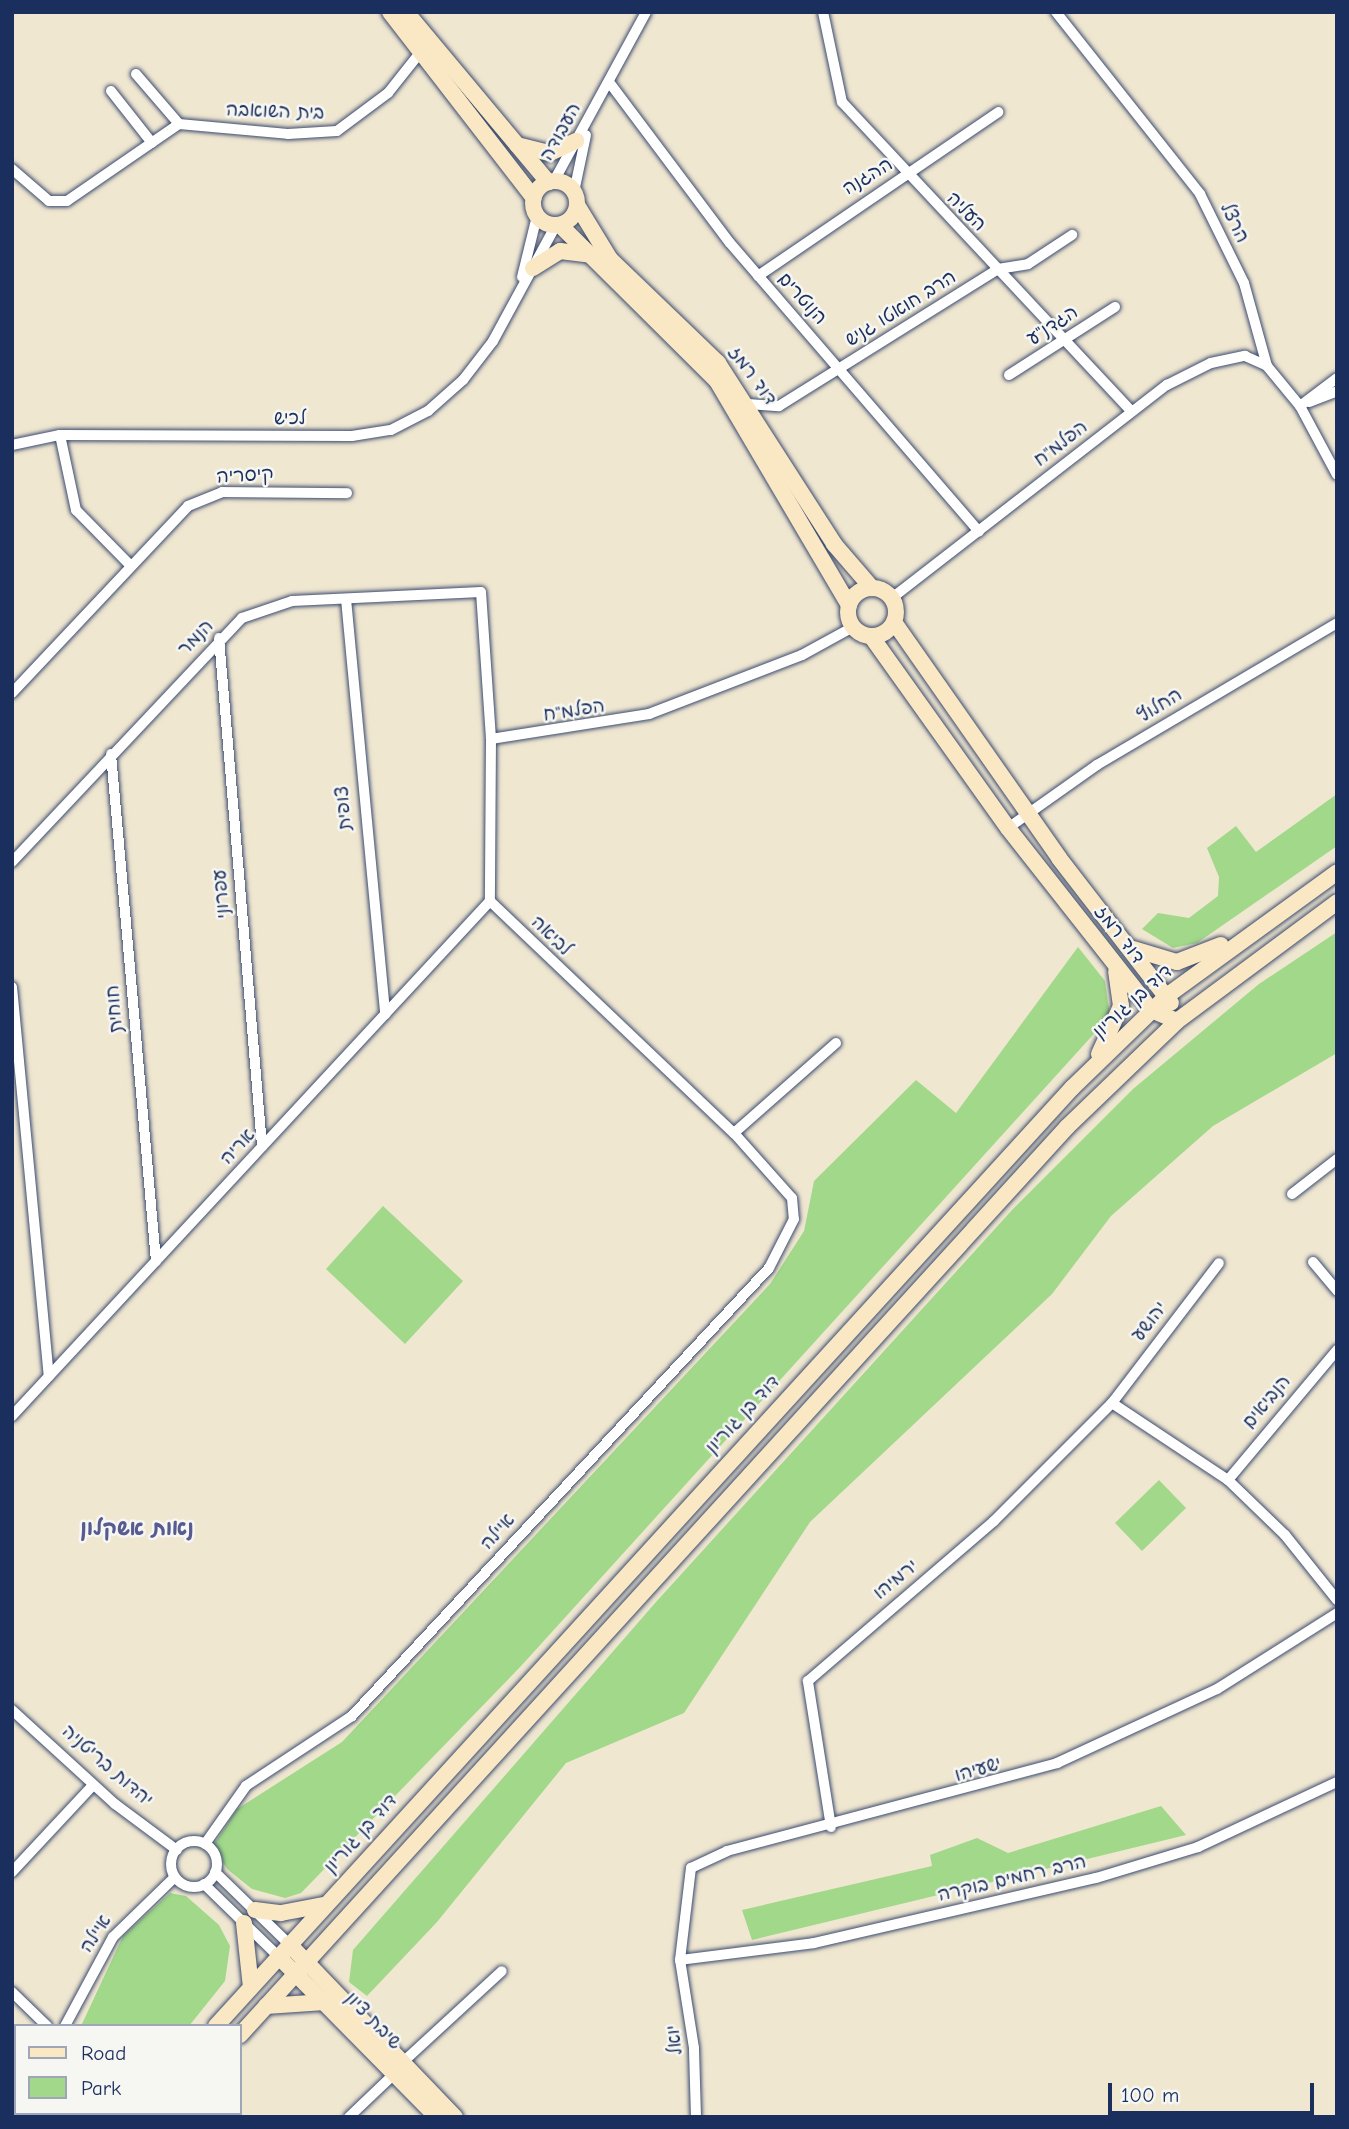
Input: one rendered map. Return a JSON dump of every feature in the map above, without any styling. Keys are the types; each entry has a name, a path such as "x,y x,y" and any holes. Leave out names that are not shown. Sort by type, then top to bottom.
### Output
{"main road":[{"path":"390,12 425,44 513,144 551,182 576,199 558,225"},
{"path":"406,12 425,44 534,198 537,216"},
{"path":"513,144 550,153 576,141"},
{"path":"534,198 551,182"},
{"name":"דוד רמז","path":"576,199 610,259 704,348 748,404 834,544 872,588"},
{"name":"דוד רמז","path":"537,216 558,225 592,255 717,381 849,605"},
{"path":"533,268 560,251 592,255"},
{"path":"872,588 892,598 894,622 871,636 853,627 849,605 872,588"},
{"name":"דוד רמז","path":"894,622 1028,814 1168,995 1177,1021"},
{"name":"דוד רמז","path":"871,636 1008,828 1151,1010 1177,1021"},
{"name":"דוד בן גוריון","path":"218,2024 1084,1076 1168,995 1251,929 1337,872"},
{"path":"242,2033 1067,1127 1177,1021 1337,902"},
{"path":"1131,948 1177,962 1251,929"},
{"path":"1084,1076 1121,1006 1119,977 1109,956"},
{"path":"251,1987 250,1917 324,1905"},
{"path":"329,1986 324,1955 330,1938"},
{"path":"284,1950 302,1968"},
{"name":"שיבת ציון","path":"302,1968 329,1986 437,2117"},
{"name":"שיבת ציון","path":"302,1968 326,2002 455,2117"},
{"path":"267,2006 326,2002"}],"street":[{"name":"העבודה","path":"551,182 600,100 646,12"},
{"name":"העליה","path":"823,12 842,102 906,175 1131,411"},
{"name":"הרצל","path":"1056,12 1200,194 1244,283 1267,366 1300,406 1337,475"},
{"name":"בית השואבה","path":"179,124 288,134 337,131 394,87 425,44"},
{"path":"12,169 49,201 67,201 179,124 136,74"},
{"name":"הנוטרים","path":"609,82 758,276 979,531"},
{"path":"111,91 152,143"},
{"name":"העבודה","path":"576,199 581,148 600,100"},
{"name":"ההגנה","path":"758,276 998,112"},
{"name":"לכיש","path":"512,306 537,216"},
{"name":"לכיש","path":"12,445 60,435 352,436 391,430 428,411 463,380 512,306 558,225"},
{"name":"הרב חואטו גניש","path":"748,404 779,406 998,269 1028,264 1072,235"},
{"name":"הגדנ\"ע","path":"1009,375 1115,307"},
{"name":"הפלמ\"ח","path":"892,598 1131,411 1211,363 1245,356 1267,366"},
{"path":"1300,406 1337,378"},
{"path":"1300,406 1337,391"},
{"path":"60,435 76,510 130,565"},
{"name":"קיסריה","path":"12,692 130,565 204,496 249,491 346,493"},
{"name":"הנמר","path":"12,862 219,638 267,607 346,599 481,592 491,739"},
{"name":"צופית","path":"346,599 385,1014"},
{"name":"החלוץ","path":"1008,828 1097,765 1337,623"},
{"name":"הפלמ\"ח","path":"491,739 649,714 802,654 853,627"},
{"name":"עפרוני","path":"219,638 262,1146"},
{"path":"489,901 491,739"},
{"name":"חוחית","path":"111,754 156,1261"},
{"name":"אריה","path":"12,1416 489,901"},
{"name":"לביאה","path":"489,901 781,1179 794,1219"},
{"path":"12,987 49,1376"},
{"path":"734,1133 836,1043"},
{"path":"1292,1194 1337,1159"},
{"name":"איילה","path":"205,1844 246,1786 352,1716 768,1268 794,1219"},
{"path":"1312,1262 1337,1291"},
{"name":"יהושע","path":"1112,1403 1219,1263"},
{"name":"הנביאים","path":"1227,1480 1337,1350"},
{"path":"1112,1403 1227,1480 1285,1535 1337,1600"},
{"name":"ירמיהו","path":"831,1827 808,1681 995,1521 1112,1403"},
{"name":"ישעיהו","path":"680,1960 691,1868 727,1851 831,1827 1057,1763 1217,1689 1337,1613"},
{"name":"יהדות בריטניה","path":"12,1710 93,1785 177,1850"},
{"name":"הרב רחמים בוקרה","path":"680,1960 814,1943 1096,1878 1198,1847 1337,1782"},
{"path":"12,1872 93,1785"},
{"path":"188,1842 205,1844 216,1856 215,1872 204,1884 188,1886 175,1877 177,1850 188,1842"},
{"path":"215,1872 250,1917 284,1950"},
{"name":"איילה","path":"66,2024 113,1937 175,1877"},
{"path":"204,1884 250,1917 284,1950"},
{"name":"יואל","path":"680,1960 694,2048 696,2117"},
{"path":"349,2117 502,1971"},
{"path":"12,1992 45,2024"}],"green space":[{"path":"1337,794 1337,846 1197,943 1173,948 1142,929 1158,913 1189,918 1218,896 1219,877 1207,848 1236,826 1256,852"},
{"path":"1337,932 1337,1053 1213,1126 1111,1216 1052,1294 810,1522 684,1713 566,1763 437,1922 367,1996 349,1982 353,1950 656,1602 1013,1209 1133,1089 1259,984"},
{"path":"1078,947 1105,981 1110,1016 522,1665 301,1893 285,1898 252,1889 227,1869 213,1846 237,1809 342,1742 770,1284 804,1231 814,1181 916,1080 956,1113"},
{"path":"383,1206 463,1281 405,1344 326,1269"},
{"path":"1159,1480 1186,1508 1142,1551 1115,1523"},
{"path":"1161,1806 1186,1835 752,1940 742,1910 932,1866 930,1855 977,1838 1008,1853"},
{"path":"170,1893 186,1896 219,1925 230,1946 225,1981 191,2024 82,2024 123,1936"},
{"path":"14,2112 14,2115 60,2115 12,2117"}],"district":[{"name":"נאות אשקלון","path":"137,1528"}]}
